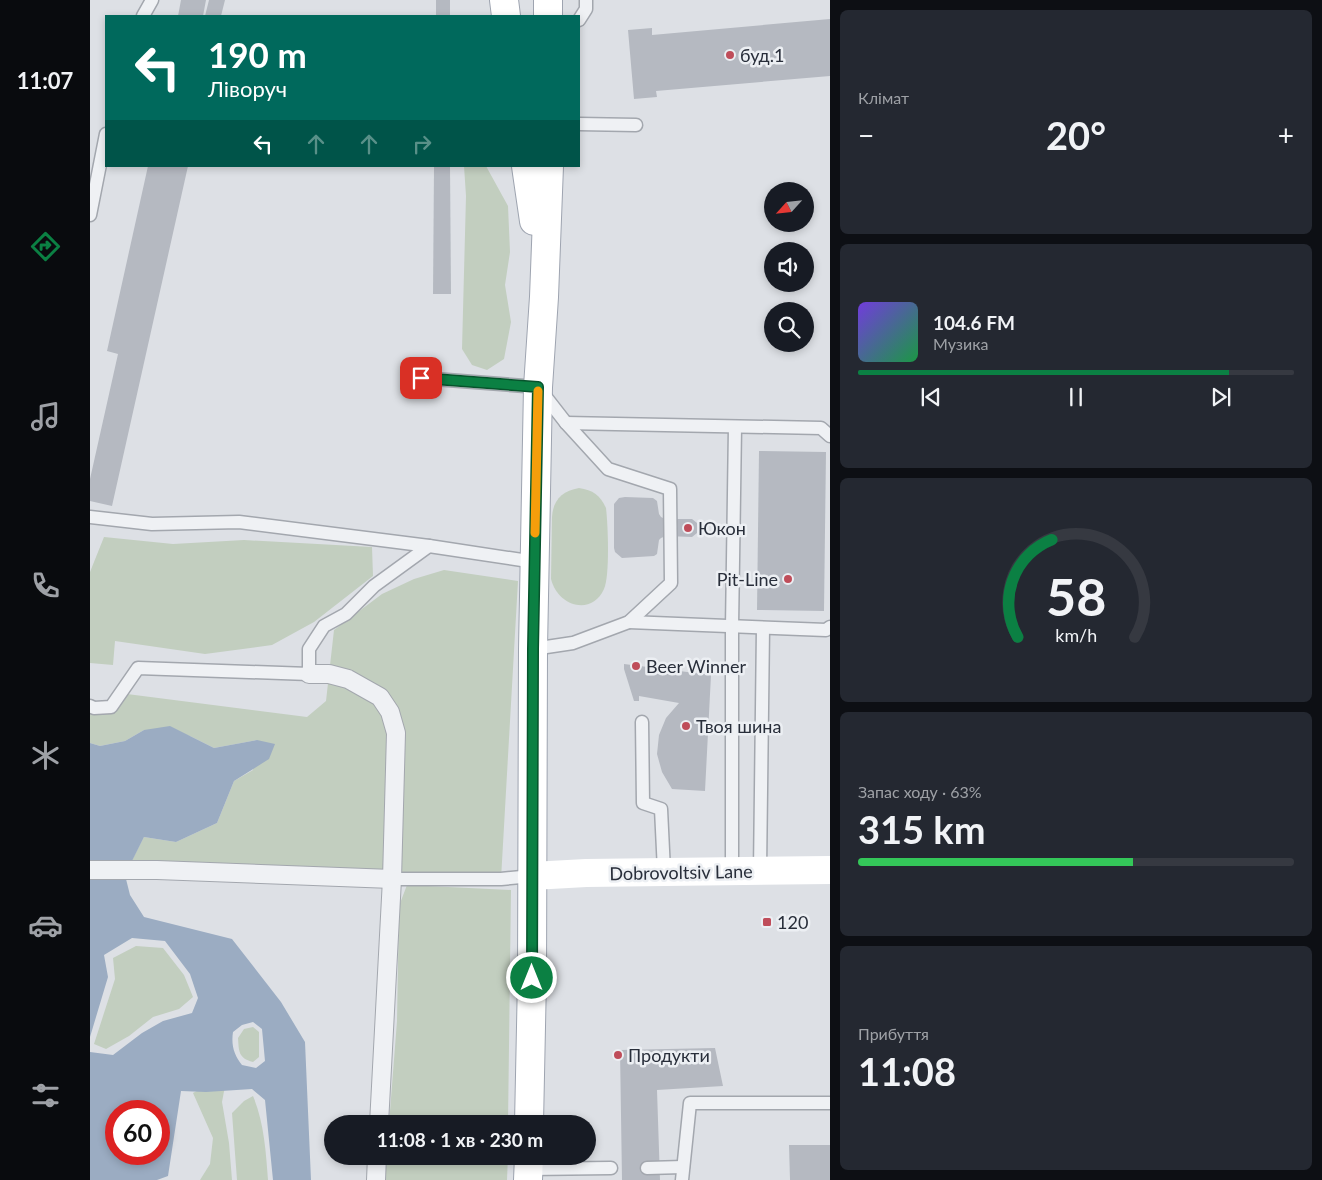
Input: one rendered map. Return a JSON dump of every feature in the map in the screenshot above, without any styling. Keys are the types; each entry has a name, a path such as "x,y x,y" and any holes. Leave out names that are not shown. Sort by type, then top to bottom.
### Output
{"main road":[{"path":"504,0 506,15"},
{"path":"548,0 548,15"},
{"path":"526,167 544,297"},
{"path":"529,1115 532,978 534,562 538,387 544,297 548,167"},
{"name":"Dobrovoltsiv Lane","path":"532,876 664,871 830,870"}],"street":[{"path":"309,674 329,674 348,680 380,697 390,712 396,733 392,879 379,1115"},
{"path":"90,870 157,870 392,879"},
{"path":"376,1180 377,1165"}],"lane":[{"path":"144,15 152,0"},
{"path":"580,18 586,9 586,0"},
{"path":"580,124 636,125"},
{"path":"90,215 105,139"},
{"path":"421,378 538,387 566,423 608,469 670,489 671,583 629,622"},
{"path":"566,423 821,428 830,436"},
{"path":"732,871 732,627 736,427"},
{"path":"90,517 152,524 239,522 429,546 534,562"},
{"path":"90,706 94,708 111,707 138,668 309,674 309,648 324,626 346,614 374,586 429,546"},
{"path":"533,649 573,642 629,622 826,630 830,627"},
{"path":"760,871 763,628"},
{"path":"642,722 644,803 661,809 664,871"},
{"path":"392,879 501,879 532,876"},
{"path":"648,1168 682,1174 690,1103 830,1103"},
{"path":"528,1168 610,1168"}],"green space":[{"path":"464,167 487,167 508,206 510,252 505,285 511,322 504,359 487,370 472,365 462,349 466,196"},
{"path":"579,488 596,494 601,500 606,508 607,526 608,562 604,589 592,603 584,605 568,602 555,589 551,579 552,517 554,506 563,494"},
{"path":"104,537 173,544 244,540 372,547 373,576 314,622 272,645 205,654 115,641 113,665 90,663 90,572"},
{"path":"444,570 518,581 501,879 127,870 144,837 176,842 217,823 234,781 253,770 257,740 214,748 190,736 144,730 125,741 100,746 90,743 90,706 94,708 127,694 307,717 326,701 334,630 382,594 414,579"},
{"path":"407,885 511,890 508,1115 390,1115 397,1021 399,906"},
{"path":"136,946 163,948 184,975 193,997 179,1009 153,1017 129,1036 106,1049 94,1044 115,979 113,958"},
{"path":"253,1027 259,1032 259,1057 253,1062 244,1058 240,1053 238,1038 244,1029"},
{"path":"208,1085 225,1086 222,1102 229,1143 232,1180 200,1180 210,1164 213,1138 193,1093"},
{"path":"253,1096 262,1127 268,1180 237,1180 232,1113 244,1101"},
{"path":"386,1165 508,1165 507,1180 385,1180"}],"water":[{"path":"170,726 214,748 257,740 275,744 269,759 234,781 217,823 176,842 144,837 125,875 130,895 144,917 232,939 281,1002 305,1042 311,1180 273,1180 265,1100 252,1089 206,1092 181,1091 170,1163 170,1100 105,1100 105,1165 170,1165 168,1176 157,1180 90,1180 90,1052 113,1055 142,1033 163,1021 192,1013 198,998 190,974 165,941 132,938 104,955 108,977 90,1037 90,743 100,746 125,741 144,730","holes":["253,1022 262,1029 265,1061 256,1068 242,1065 235,1054 232,1041 233,1032 242,1025"]}],"building":[{"path":"181,0 206,0 203,15 178,15"},
{"path":"209,0 225,0 221,15 205,15"},
{"path":"436,0 450,0 450,15 436,15"},
{"name":"буд.1","path":"830,19 830,76 656,91 657,97 634,99 628,30 652,28 652,35"},
{"path":"148,167 188,167 112,506 90,501 90,479 118,354 107,351"},
{"path":"434,167 450,167 451,294 433,294"},
{"path":"759,451 826,452 824,611 757,610"},
{"path":"619,498 653,498 657,501 661,517 665,519 692,519 697,523 697,533 692,537 666,536 661,538 657,554 654,556 622,558 615,552 614,548 614,504"},
{"name":"Твоя шина","path":"624,664 711,675 705,791 672,789 662,772 657,754 659,735 666,718 679,703 639,696 639,701 634,701"},
{"path":"715,1048 723,1086 657,1090 660,1180 622,1180 620,1050"},
{"path":"789,1145 830,1145 830,1180 790,1180"}],"slow traffic":[{"path":"535,533 538,391"}],"place":[{"name":"буд.1","path":"730,55"},
{"name":"Юкон","path":"688,528"},
{"name":"Pit-Line","path":"788,579"},
{"name":"Beer Winner","path":"636,666"},
{"name":"Твоя шина","path":"686,726"},
{"name":"120","path":"767,922"},
{"name":"Продукти","path":"618,1055"}],"route":[{"path":"421,378 538,387 533,649 532,978"}]}
